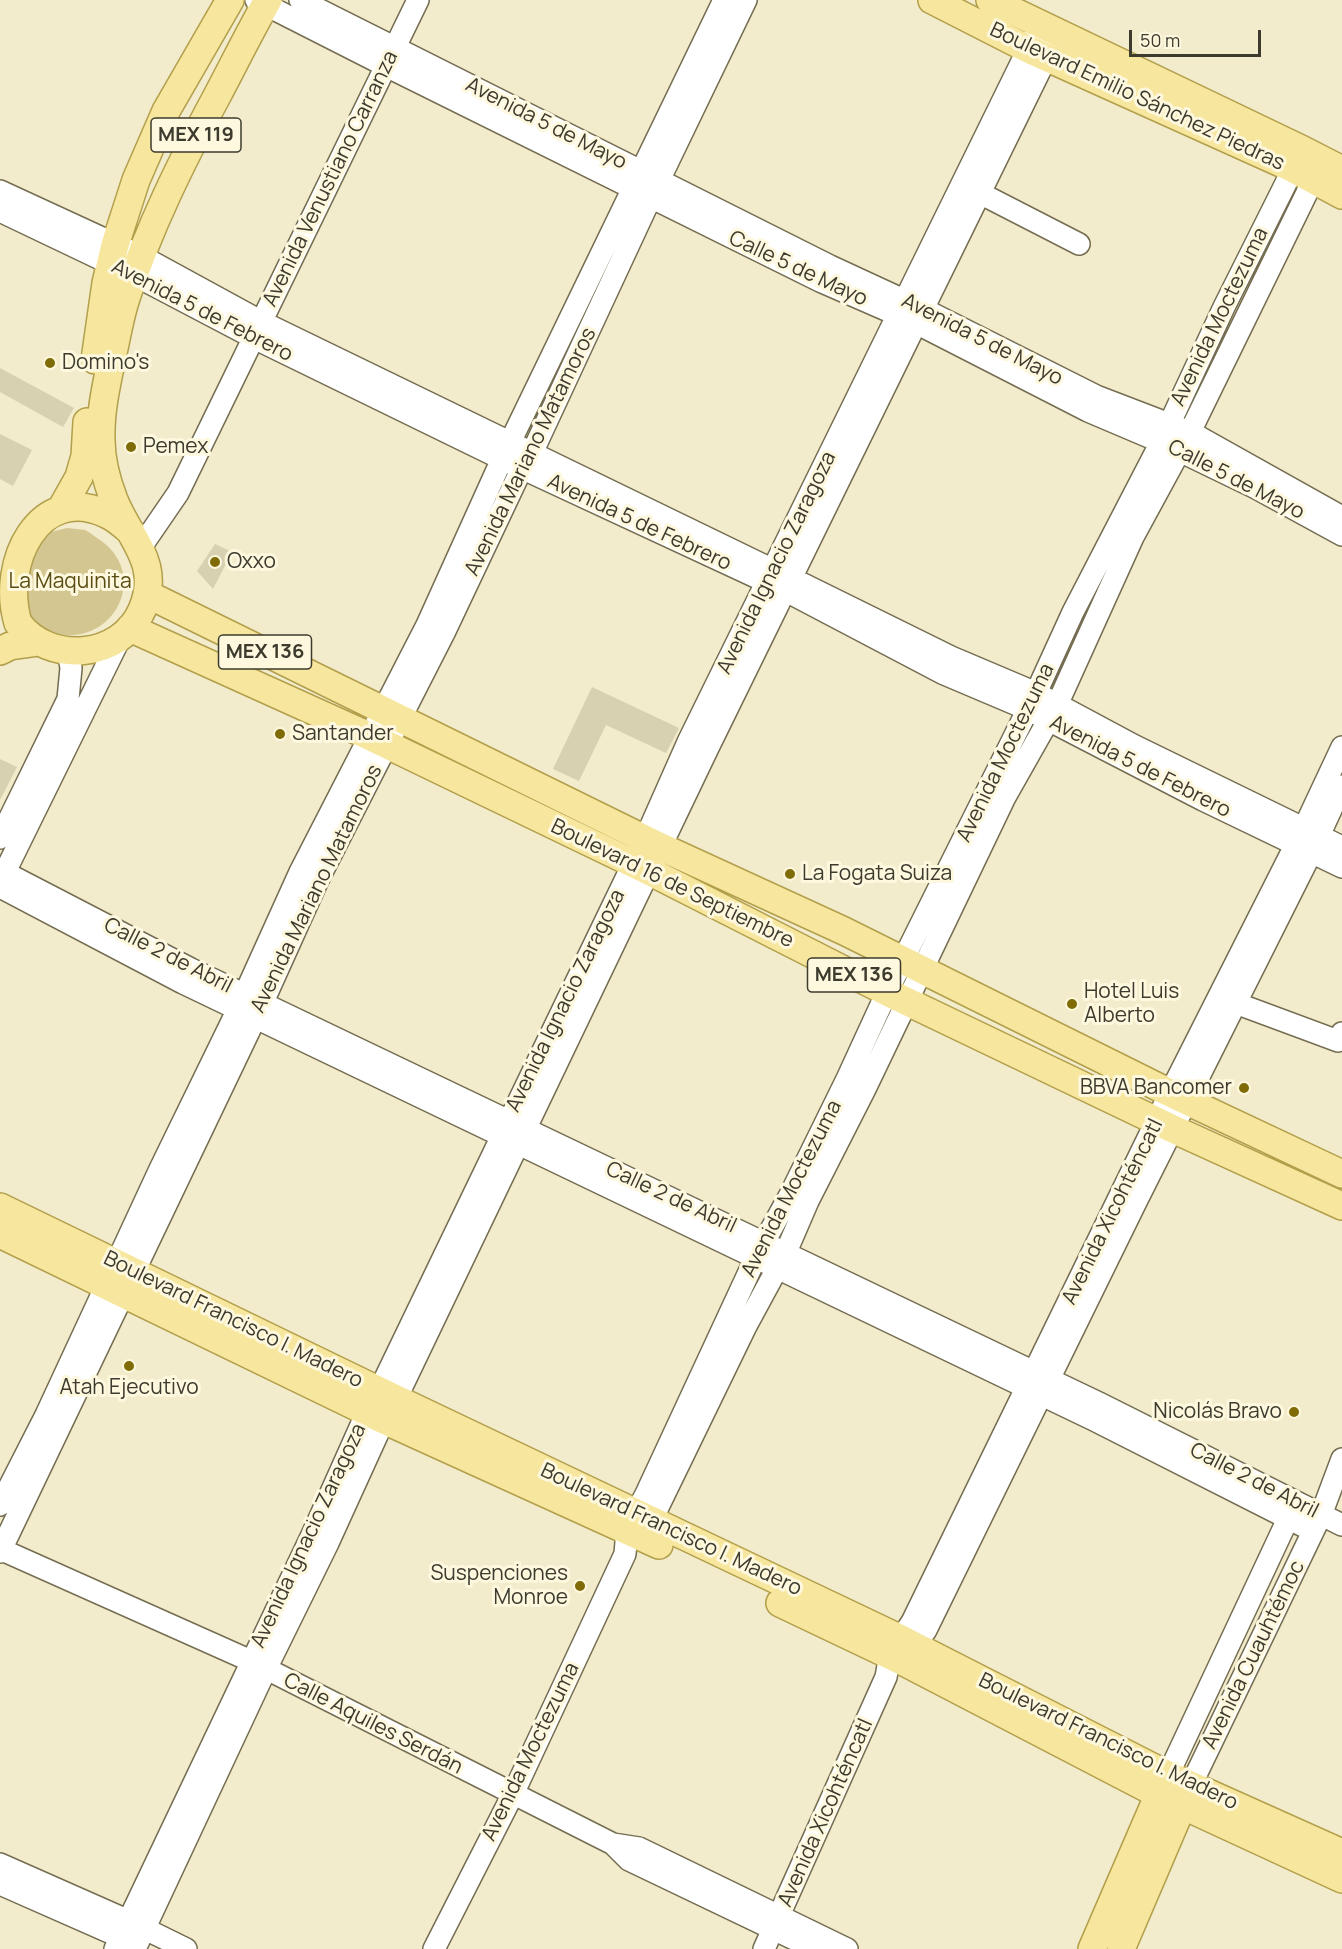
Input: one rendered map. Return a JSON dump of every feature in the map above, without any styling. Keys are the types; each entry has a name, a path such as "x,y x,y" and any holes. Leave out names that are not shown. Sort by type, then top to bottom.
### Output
{"main road":[{"name":"MEX 119","path":"136,540 114,501 105,473 101,419 105,390 125,300 125,260 136,180 166,111 230,0"},
{"name":"Boulevard Emilio Sánchez Piedras","path":"932,0 1037,53 1315,166"},
{"name":"Boulevard Emilio Sánchez Piedras","path":"990,0 1050,28 1315,166 1342,195"},
{"name":"MEX 119","path":"61,509 79,477 85,456 96,350 125,260 171,182 263,2"},
{"path":"76,507 106,514 119,522 136,540 147,562 149,578 141,612 126,632 105,646 87,651 68,651 39,642 18,623 3,603 2,562 10,549 14,533 37,519 61,509 76,507"},
{"name":"Boulevard 16 de Septiembre","path":"147,594 392,715 647,855 897,997 1165,1125 1342,1206"},
{"name":"Boulevard 16 de Septiembre","path":"126,632 647,855 913,965 1179,1097 1342,1174"},
{"path":"0,651 10,646 39,642"},
{"name":"Boulevard Francisco I. Madero","path":"0,1207 119,1279"},
{"name":"Boulevard Francisco I. Madero","path":"0,1234 119,1279 1175,1790 1342,1879"},
{"name":"Boulevard Francisco I. Madero","path":"1175,1790 1342,1853"},
{"name":"Avenida Cuauhtémoc","path":"1092,1949 1175,1790"},
{"name":"Avenida Cuauhtémoc","path":"1121,1949 1175,1790"}],"street":[{"path":"300,0 390,57"},
{"name":"Avenida Venustiano Carranza","path":"136,540 178,493 418,0"},
{"name":"Avenida Mariano Matamoros","path":"710,53 724,0"},
{"name":"Avenida Mariano Matamoros","path":"435,629 506,451 570,321 646,185 710,53 746,0"},
{"name":"Calle 5 de Mayo","path":"263,2 390,57 826,274 910,312 1092,404 1260,481 1341,529"},
{"name":"Avenida Ignacio Zaragoza","path":"132,1940 258,1665 698,746 1050,28"},
{"name":"Avenida Moctezuma","path":"996,794 1052,713 1093,623 1124,533 1170,438 1224,308 1315,166"},
{"name":"Avenida Moctezuma","path":"1190,432 1248,315 1315,166"},
{"name":"Avenida Mariano Matamoros","path":"0,1505 119,1279 250,1006 309,876 435,629 527,460 590,330 646,185"},
{"path":"971,188 1079,244"},
{"name":"Avenida 5 de Febrero","path":"2,202 125,260 258,330 506,451 779,580 946,665 1031,701 1307,840 1342,867"},
{"path":"1224,308 1248,315"},
{"path":"570,321 590,330"},
{"path":"1170,438 1190,432 1260,481"},
{"name":"Avenida Moctezuma","path":"435,1949 513,1794 737,1322 760,1249 799,1197 996,794 1031,701 1073,612 1124,533"},
{"path":"1073,612 1093,623"},
{"path":"1,878 126,632"},
{"path":"0,838 68,699 71,668 68,651"},
{"name":"Avenida Xicohténcatl","path":"764,1949 899,1656 926,1630 954,1554 1307,840 1342,747"},
{"name":"Avenida Xicohténcatl","path":"1307,840 1342,786"},
{"name":"Avenida 5 de Febrero","path":"1307,840 1342,847"},
{"name":"Calle 2 de Abril","path":"1,878 187,976 1098,1412 1317,1523 1342,1525"},
{"path":"1227,1000 1338,1041 1342,1033"},
{"name":"Avenida Moctezuma","path":"737,1322 781,1260 799,1197"},
{"name":"Avenida Mariano Matamoros","path":"0,1550 63,1424 119,1279"},
{"name":"Avenida Cuauhtémoc","path":"1175,1790 1317,1523 1342,1459"},
{"name":"Avenida Cuauhtémoc","path":"1175,1790 1291,1510"},
{"name":"Calle Aquiles Serdán","path":"0,1550 258,1665 613,1844 629,1860 777,1923 847,1949"},
{"path":"0,1864 132,1940"},
{"path":"0,1884 132,1940 186,1949"},
{"name":"Calle Aquiles Serdán","path":"777,1923 815,1949"}],"green space":[{"name":"La Maquinita","path":"67,528 85,530 113,552 122,569 124,587 119,604 109,619 94,630 75,635 53,633 32,621 26,607 17,569 47,533"}],"building":[{"path":"0,368 74,408 63,427 0,392"},
{"path":"0,434 32,450 13,486 0,479"},
{"name":"Oxxo","path":"215,544 232,552 213,589 197,571"},
{"path":"592,687 679,728 666,753 606,725 579,781 553,769"},
{"path":"0,759 17,767 0,800"}],"place":[{"name":"Domino's","path":"50,363"},
{"name":"Pemex","path":"131,447"},
{"name":"Oxxo","path":"215,562"},
{"name":"Santander","path":"280,734"},
{"name":"La Fogata Suiza","path":"790,874"},
{"name":"Hotel Luis Alberto","path":"1072,1004"},
{"name":"BBVA Bancomer","path":"1244,1088"},
{"name":"Atah Ejecutivo","path":"129,1366"},
{"name":"Nicolás Bravo","path":"1294,1412"},
{"name":"Suspenciones Monroe","path":"580,1586"}]}
